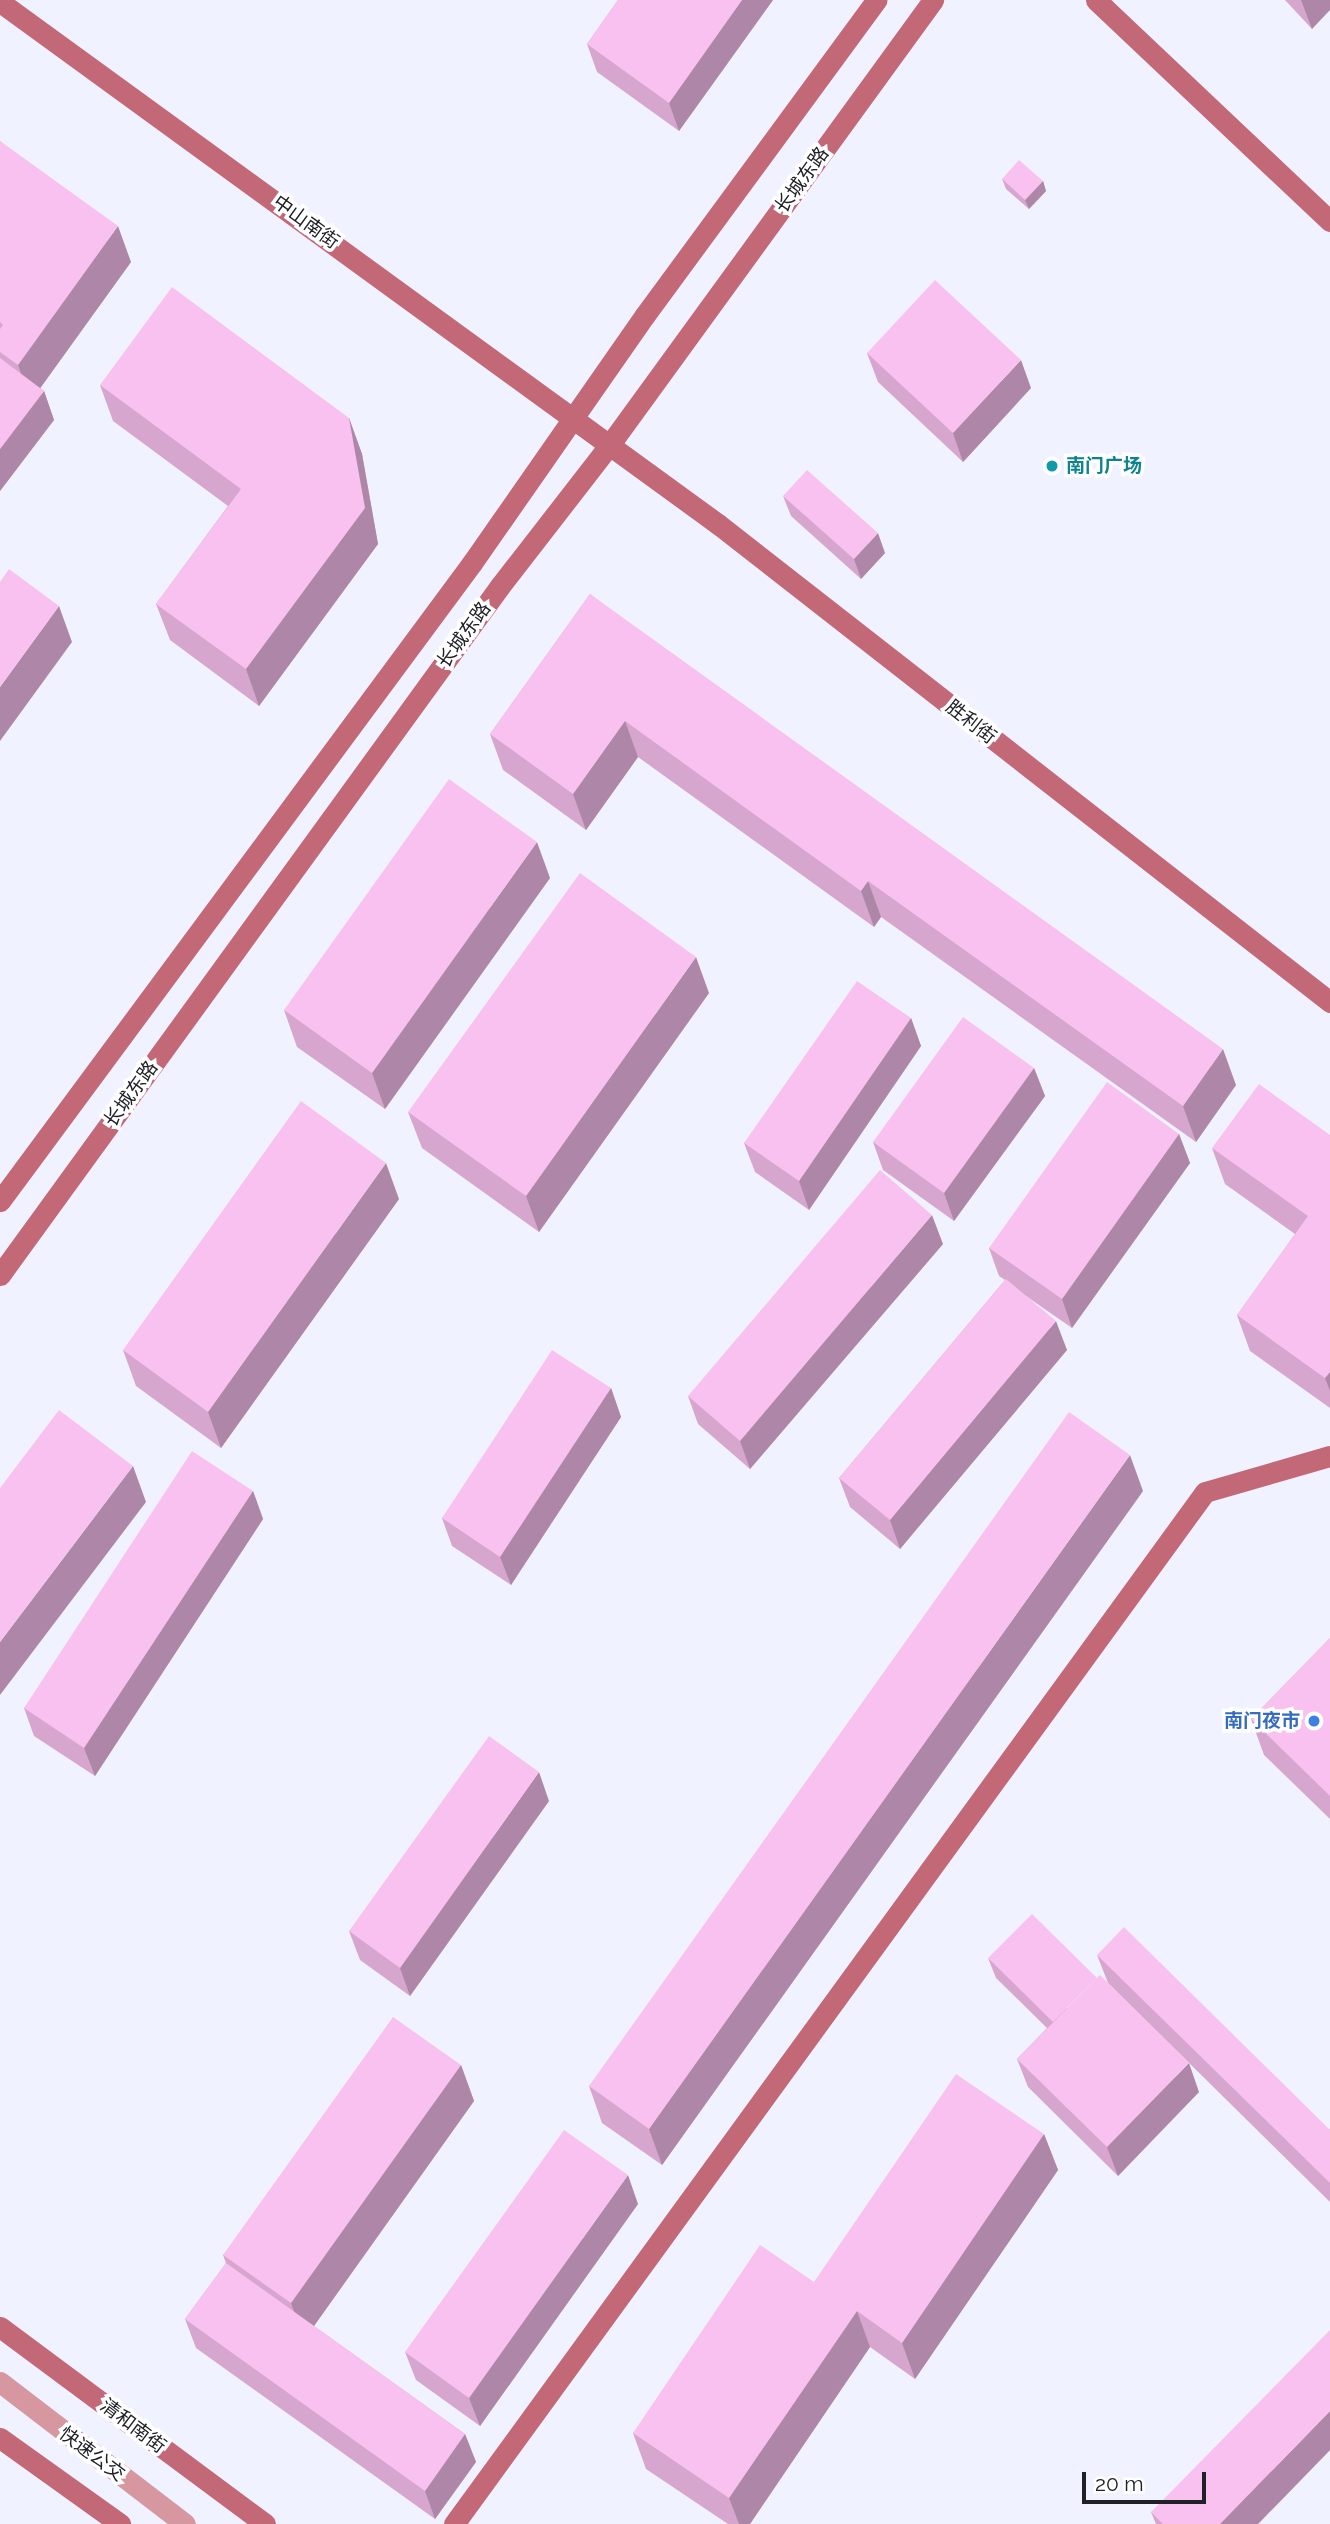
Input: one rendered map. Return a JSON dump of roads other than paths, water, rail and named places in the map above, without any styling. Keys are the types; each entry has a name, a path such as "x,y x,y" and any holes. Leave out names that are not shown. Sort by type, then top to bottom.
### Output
{"main road":[{"name":"长城东路","path":"0,1201 472,563 571,419 876,0"},
{"name":"长城东路","path":"0,1275 499,586 608,447 933,0"},
{"path":"1096,0 1330,221"},
{"name":"中山南街","path":"0,2 608,447"},
{"name":"胜利街","path":"608,447 718,524 1330,1002"},
{"path":"454,2524 1205,1492 1330,1456"},
{"name":"清和南街","path":"0,2327 265,2524"},
{"path":"0,2438 120,2524"}],"lane":[{"name":"快速公交","path":"0,2382 186,2524"}],"place":[{"name":"南门广场","path":"1052,466"},
{"name":"南门夜市","path":"1314,1721"}]}
